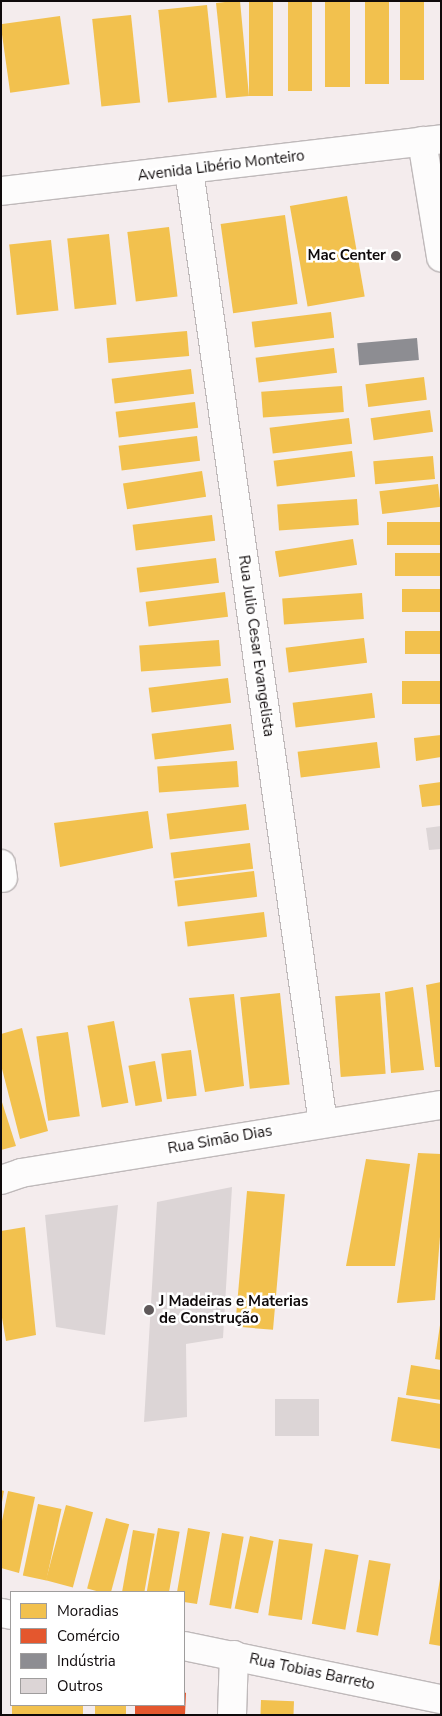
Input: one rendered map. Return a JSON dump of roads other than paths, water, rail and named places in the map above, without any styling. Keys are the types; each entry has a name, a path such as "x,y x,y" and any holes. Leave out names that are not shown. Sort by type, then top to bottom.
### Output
{"street":[{"name":"Avenida Libério Monteiro","path":"1,191 431,140"},
{"path":"431,140 441,258"},
{"name":"Rua Julio Cesar Evangelista","path":"189,170 323,1123"},
{"name":"Rua Simão Dias","path":"1,1180 21,1174 441,1105"},
{"name":"Rua Tobias Barreto","path":"185,1646 441,1700"},
{"path":"232,1715 234,1655"}],"place":[{"name":"Mac Center","path":"396,256"},
{"name":"J Madeiras e Materias de Construção","path":"149,1310"}]}
